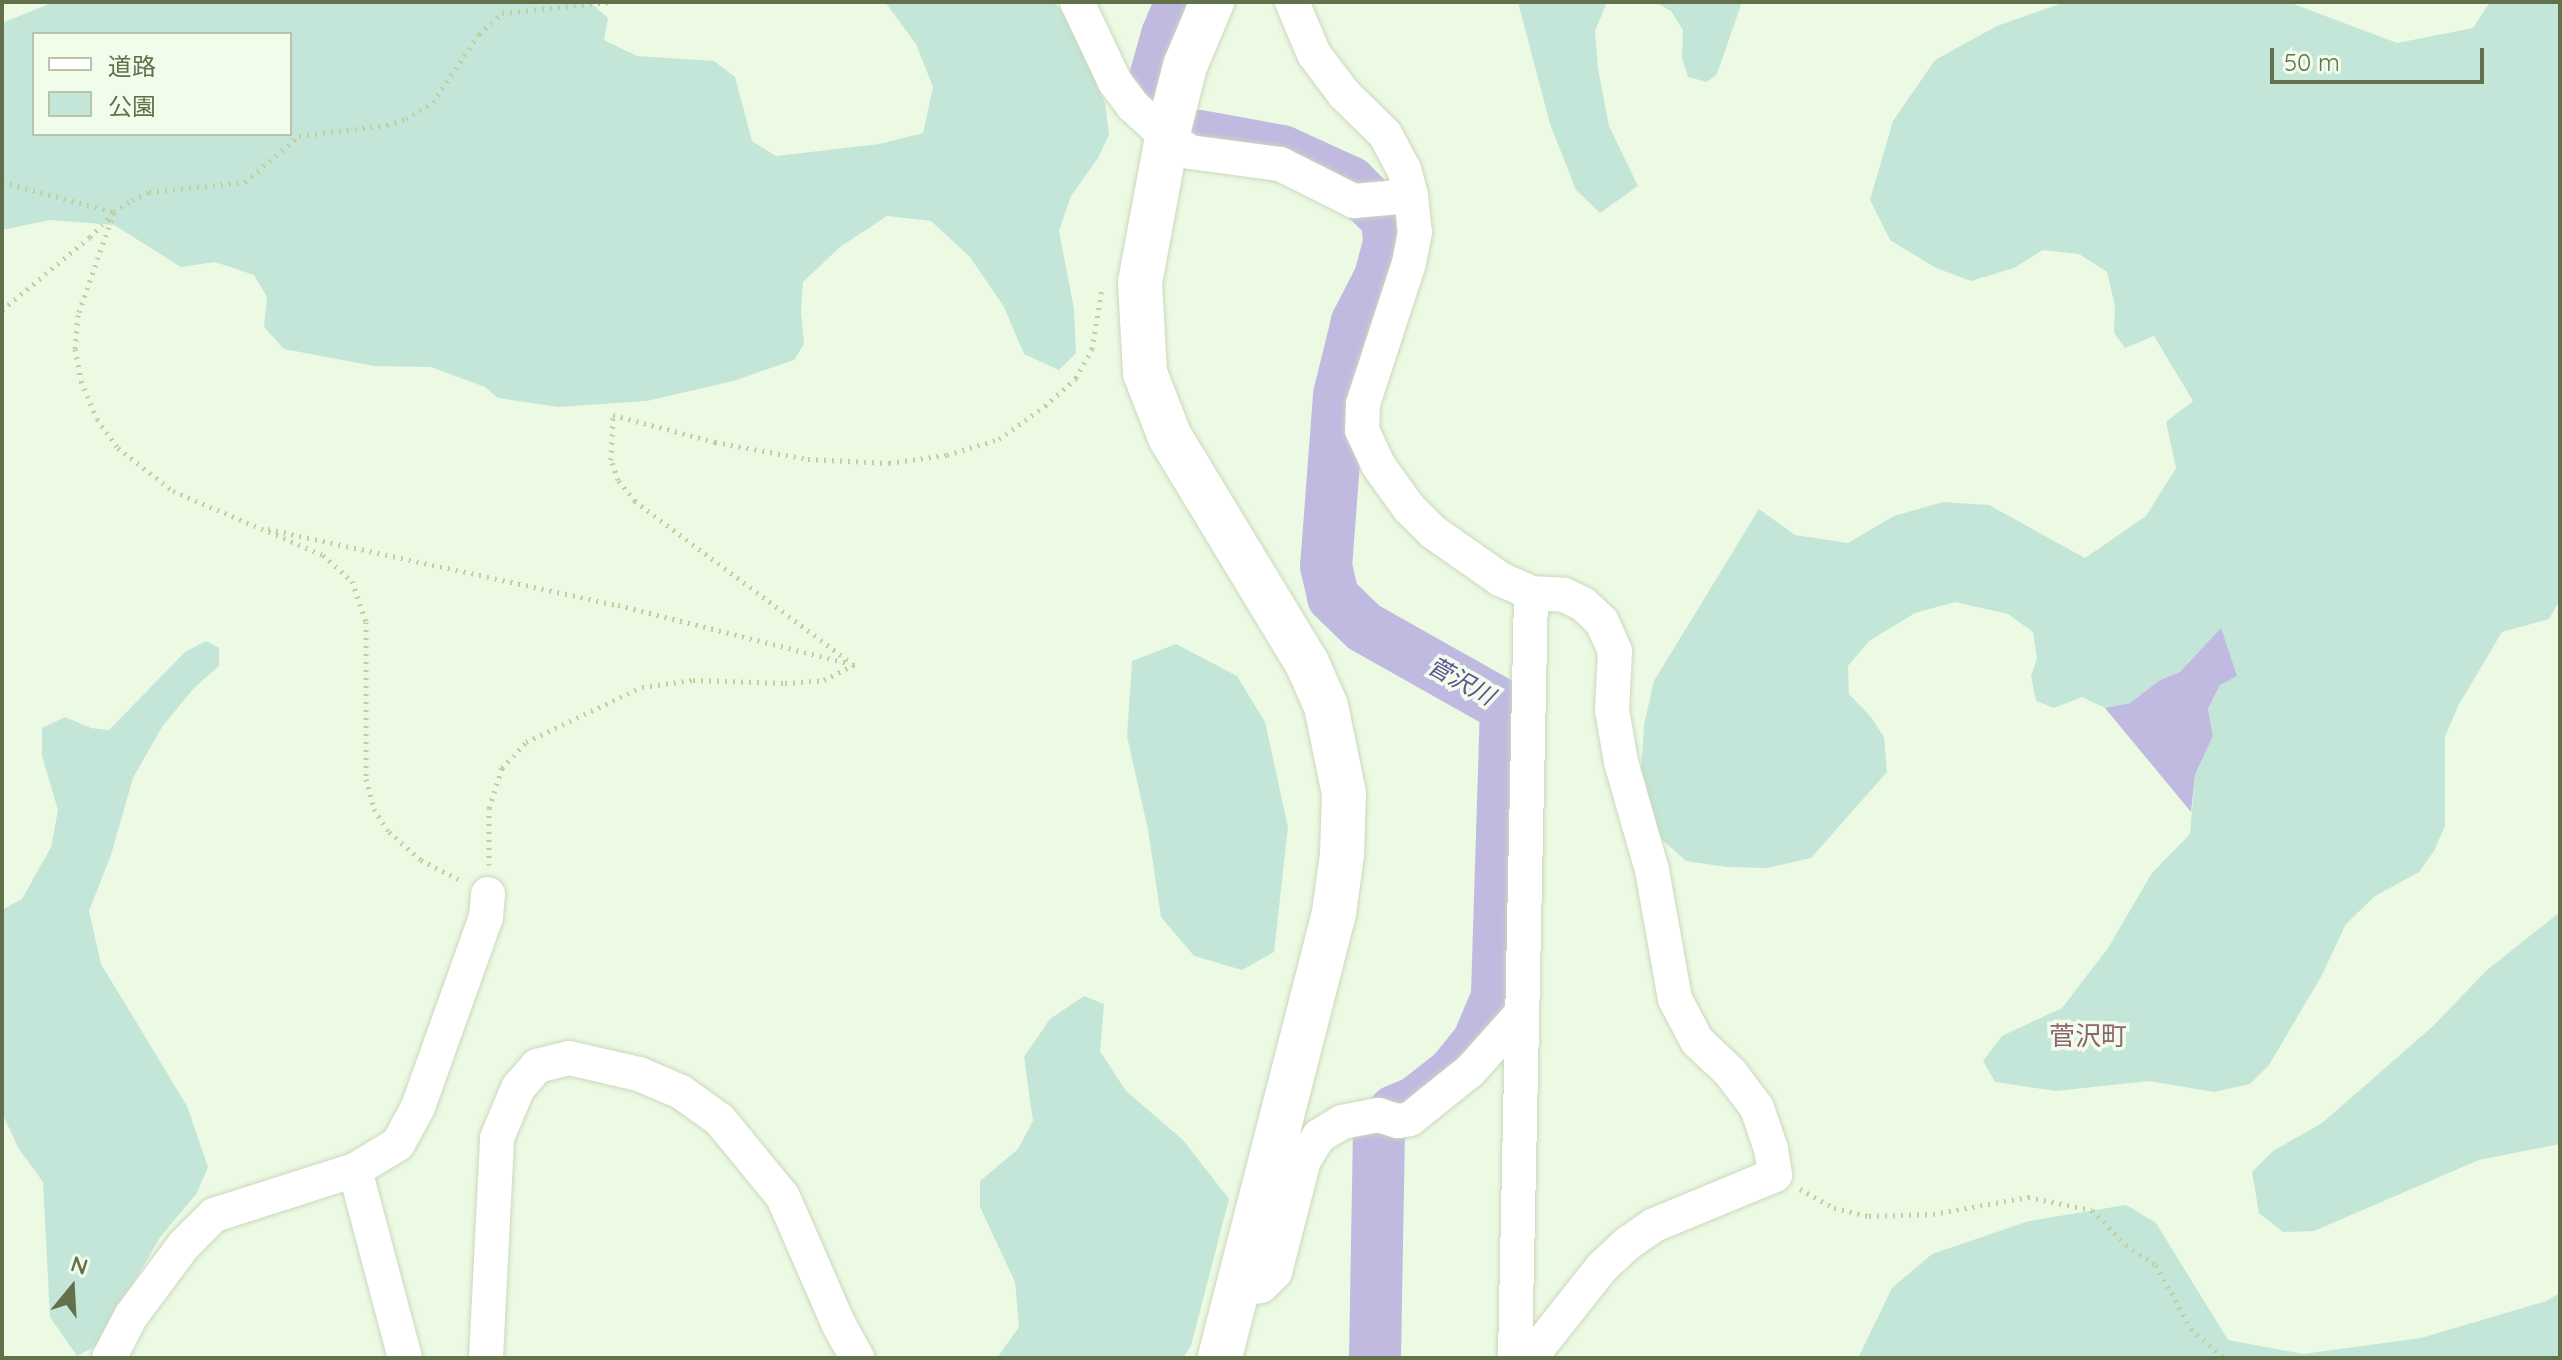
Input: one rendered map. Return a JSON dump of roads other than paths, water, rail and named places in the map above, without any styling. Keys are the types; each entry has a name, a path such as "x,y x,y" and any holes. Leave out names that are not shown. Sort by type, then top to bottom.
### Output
{"street":[{"path":"1077,2 1115,82 1133,106 1167,137 1190,152 1280,164 1384,198 1415,232 1409,263 1363,404 1362,430 1378,465 1409,508 1433,532 1500,579 1531,593 1564,595 1583,604 1602,622 1615,651 1612,710 1621,762 1652,870 1675,999 1697,1041 1730,1072 1757,1108 1771,1149 1775,1175 1654,1225 1628,1243 1603,1266 1538,1348 1516,1358 1520,1015 1531,593"},
{"path":"1212,2 1185,66 1167,137 1140,283 1145,373 1170,437 1307,663 1326,706 1344,794 1342,855 1334,913 1220,1358"},
{"path":"1292,2 1314,54 1344,94 1385,134 1404,169 1384,198"},
{"path":"109,1358 131,1316 184,1245 214,1215 355,1170 398,1144 418,1107 486,917 488,894"},
{"path":"1237,1289 1261,1286 1275,1272 1304,1160 1319,1136 1342,1122 1417,1115 1470,1071 1520,1015"},
{"path":"486,1358 497,1138 518,1088 537,1066 569,1058 653,1080 681,1092 720,1120 783,1197 839,1325 857,1358"},
{"path":"355,1170 405,1358"}],"waterway":[{"name":"菅沢川","path":"1151,92 1167,35 1181,2"},
{"name":"菅沢川","path":"1200,136 1282,151 1350,182 1387,219 1389,243 1380,277 1357,322 1339,395 1326,566 1333,597 1364,627 1506,707 1497,997 1478,1042 1453,1073 1416,1102 1395,1111 1379,1129 1375,1358"}],"district":[{"name":"菅沢町","path":"2088,1036"}]}
